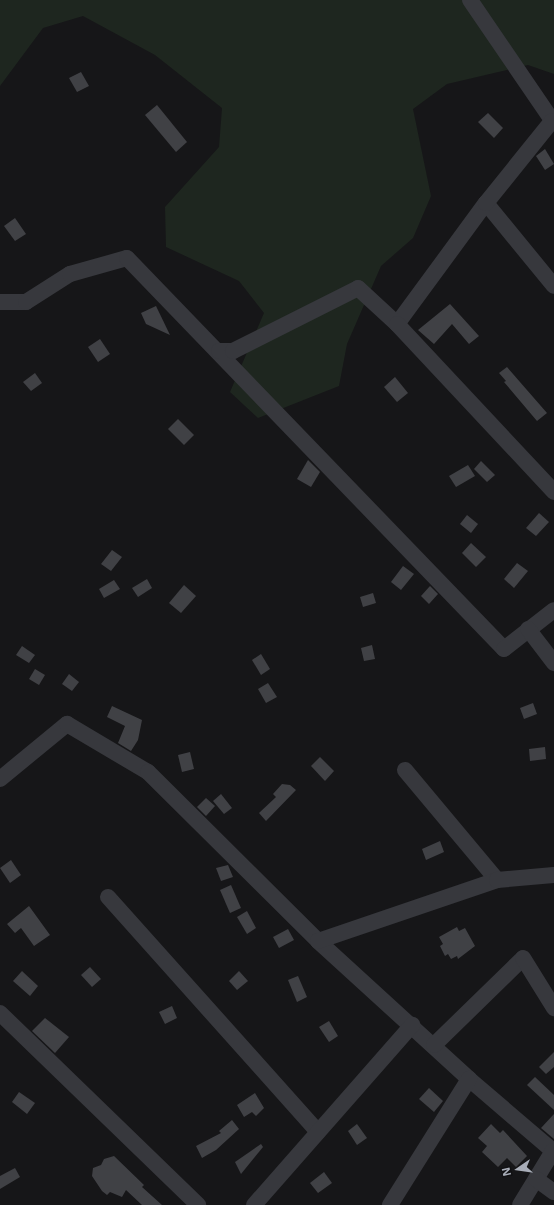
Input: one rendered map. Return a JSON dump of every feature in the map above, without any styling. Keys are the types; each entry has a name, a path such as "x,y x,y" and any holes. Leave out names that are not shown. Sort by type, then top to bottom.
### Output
{"street":[{"path":"397,324 486,203 553,122 470,0"},
{"path":"486,203 554,286"},
{"path":"0,302 26,302 70,274 127,258 219,351 504,648 554,610"},
{"path":"219,351 233,350 358,288 397,324 554,492"},
{"path":"528,629 554,663"},
{"path":"0,779 67,724 148,772 318,941 434,1045 469,1079 553,1151 520,1205"},
{"path":"405,770 497,880"},
{"path":"318,941 497,880 554,875"},
{"path":"108,897 318,1132"},
{"path":"434,1045 522,958 554,1008"},
{"path":"0,1013 198,1205"},
{"path":"254,1205 412,1025"},
{"path":"390,1205 469,1079"},
{"path":"536,1178 554,1192"}],"shaded area":[{"path":"0,0 554,0 554,74 528,65 447,84 413,109 431,196 413,238 381,266 347,344 339,386 258,418 230,392 264,313 239,281 166,247 165,207 219,147 222,108 155,55 83,16 43,28 0,86"}],"building":[{"path":"81,72 89,86 77,92 69,78"},
{"path":"157,105 187,142 176,152 145,115"},
{"path":"488,113 503,128 494,138 478,122"},
{"path":"545,149 554,164 545,170 536,156"},
{"path":"15,218 26,234 15,241 4,226"},
{"path":"450,304 479,336 469,344 452,324 434,344 418,330"},
{"path":"156,306 170,335 146,324 141,313"},
{"path":"100,339 110,354 98,362 88,347"},
{"path":"507,367 547,413 537,421 504,382 506,381 499,373"},
{"path":"35,373 42,383 31,391 23,382"},
{"path":"395,377 408,393 397,402 384,387"},
{"path":"178,419 194,435 184,445 168,429"},
{"path":"308,460 320,472 311,487 297,479"},
{"path":"481,461 495,475 487,482 474,469"},
{"path":"468,465 475,476 456,487 449,476"},
{"path":"539,513 549,522 536,536 526,528"},
{"path":"467,515 478,524 471,533 460,524"},
{"path":"471,543 486,557 476,567 462,553"},
{"path":"112,550 122,557 111,571 101,564"},
{"path":"517,563 528,571 514,588 504,579"},
{"path":"403,566 414,574 401,590 391,582"},
{"path":"147,579 152,588 138,597 132,588"},
{"path":"114,580 120,589 104,598 99,589"},
{"path":"184,585 196,596 181,613 169,603"},
{"path":"430,586 438,594 429,604 421,596"},
{"path":"373,593 376,603 363,607 360,597"},
{"path":"372,645 375,659 364,661 361,648"},
{"path":"22,646 35,655 29,663 16,655"},
{"path":"261,654 270,669 261,675 252,660"},
{"path":"35,669 45,675 39,685 29,679"},
{"path":"69,674 79,682 72,691 62,684"},
{"path":"268,683 277,697 266,703 258,689"},
{"path":"533,703 537,714 524,719 520,708"},
{"path":"112,706 142,720 138,740 131,751 118,743 125,726 107,717"},
{"path":"545,747 546,759 530,761 529,749"},
{"path":"190,752 194,769 182,772 178,755"},
{"path":"320,757 334,771 325,781 311,766"},
{"path":"282,784 290,785 296,790 266,821 259,813 276,797 273,794"},
{"path":"221,794 232,808 224,814 213,801"},
{"path":"206,798 215,806 206,816 197,807"},
{"path":"440,841 444,852 426,860 422,849"},
{"path":"11,860 21,875 10,883 0,868"},
{"path":"228,865 233,877 221,881 216,868"},
{"path":"231,885 241,908 230,913 220,890"},
{"path":"29,906 50,935 34,946 21,928 15,933 7,924"},
{"path":"247,911 256,928 247,934 237,917"},
{"path":"457,927 459,931 465,928 475,946 458,959 457,956 451,959 448,954 445,956 440,946 443,944 439,937"},
{"path":"288,929 294,940 279,948 273,937"},
{"path":"90,967 101,979 92,987 81,975"},
{"path":"22,971 38,986 30,996 13,981"},
{"path":"239,971 248,981 237,990 229,981"},
{"path":"298,976 307,997 297,1002 288,980"},
{"path":"172,1006 177,1018 165,1024 159,1012"},
{"path":"45,1018 69,1037 55,1053 32,1031"},
{"path":"329,1021 338,1036 329,1042 319,1027"},
{"path":"554,1052 554,1067 546,1074 539,1067"},
{"path":"535,1077 554,1095 554,1110 527,1085"},
{"path":"429,1088 443,1101 434,1112 419,1099"},
{"path":"19,1092 35,1103 27,1114 12,1102"},
{"path":"255,1093 264,1108 256,1116 252,1112 244,1117 237,1105"},
{"path":"554,1114 554,1139 541,1128"},
{"path":"232,1120 239,1129 216,1150 202,1158 196,1146 221,1133 219,1131"},
{"path":"357,1124 367,1138 357,1145 348,1131"},
{"path":"491,1124 500,1133 503,1130 527,1156 516,1167 507,1158 498,1167 482,1152 487,1146 478,1138"},
{"path":"261,1144 263,1147 241,1174 235,1162"},
{"path":"114,1156 144,1185 142,1187 162,1205 142,1205 126,1190 122,1197 110,1192 107,1195 102,1191 92,1176 93,1168 101,1165 104,1159"},
{"path":"15,1168 20,1177 0,1189 0,1176"},
{"path":"324,1172 332,1183 318,1193 310,1183"}]}
